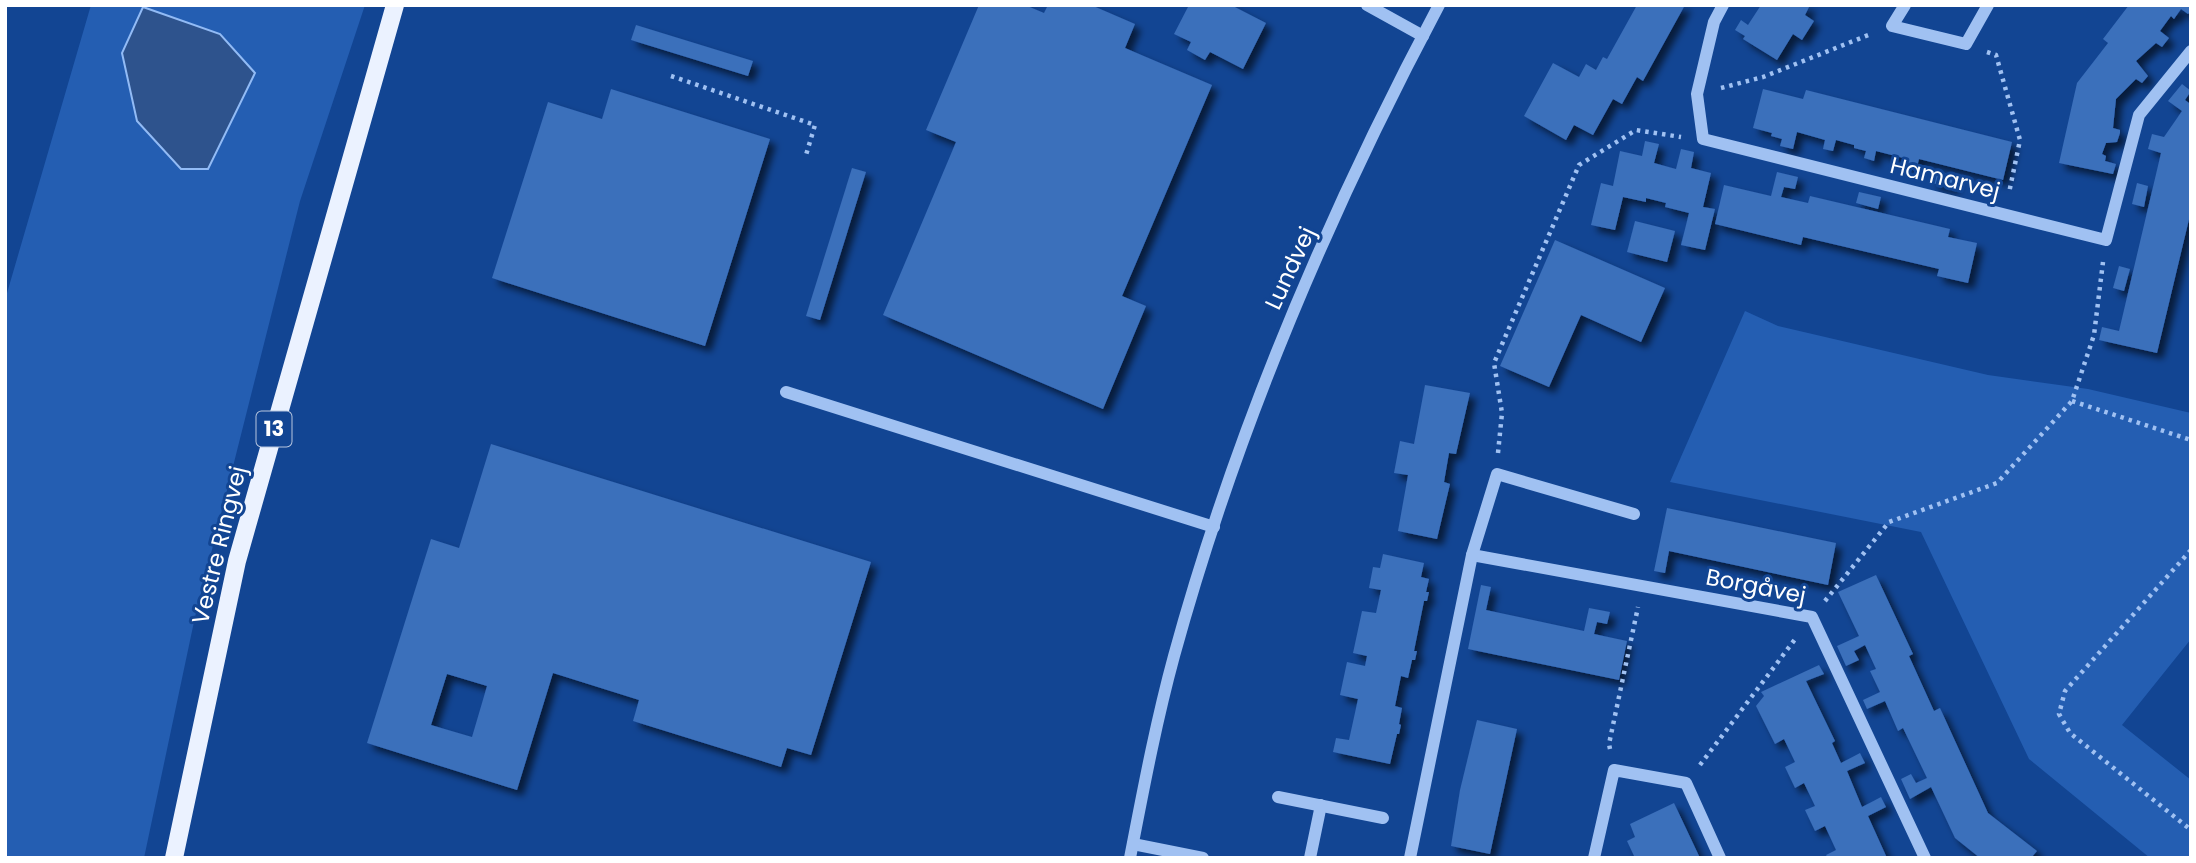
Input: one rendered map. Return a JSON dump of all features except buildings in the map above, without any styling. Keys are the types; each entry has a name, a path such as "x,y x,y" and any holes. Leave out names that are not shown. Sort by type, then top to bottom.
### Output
{"main road":[{"name":"Vestre Ringvej","path":"174,858 237,561 395,5"}],"street":[{"path":"1367,5 1423,36"},
{"name":"Lundvej","path":"1130,858 1174,657 1214,527 1279,343 1356,173 1439,5"},
{"path":"1703,139 1697,94 1714,22 1723,5"},
{"path":"1905,5 1892,26 1966,44 1988,5"},
{"path":"2106,240 2139,115 2191,51"},
{"name":"Hamarvej","path":"1703,139 2106,240"},
{"path":"786,391 1214,527"},
{"path":"1410,858 1472,555 1497,474 1634,514"},
{"name":"Borgåvej","path":"1472,555 1812,617 1924,858"},
{"path":"1594,858 1614,770 1686,783 1720,858"},
{"path":"1279,797 1383,818"},
{"path":"1310,858 1321,805"},
{"path":"1133,844 1203,858"}],"path":[{"path":"1697,94 1763,77 1892,26"},
{"path":"1966,44 1996,55 2020,139 2005,215"},
{"path":"671,76 815,125 806,155"},
{"path":"1497,474 1502,413 1494,363 1579,165 1636,131 1703,139"},
{"path":"1686,783 1812,617 1889,522 1997,483 2072,401 2094,335 2106,240"},
{"path":"2072,401 2191,440"},
{"path":"2191,550 2065,691 2059,714 2070,733 2191,830"},
{"path":"1614,770 1609,744 1642,586"}],"shaded area":[{"path":"91,5 365,5 300,201 195,617 144,858 5,858 5,300"},
{"path":"143,7 220,34 255,73 208,169 181,169 137,121 122,53"},
{"path":"1745,311 1778,326 1988,375 2088,389 2191,413 2191,639 2122,725 2191,780 2191,858 2150,858 2029,759 1921,532 1670,482"}]}
